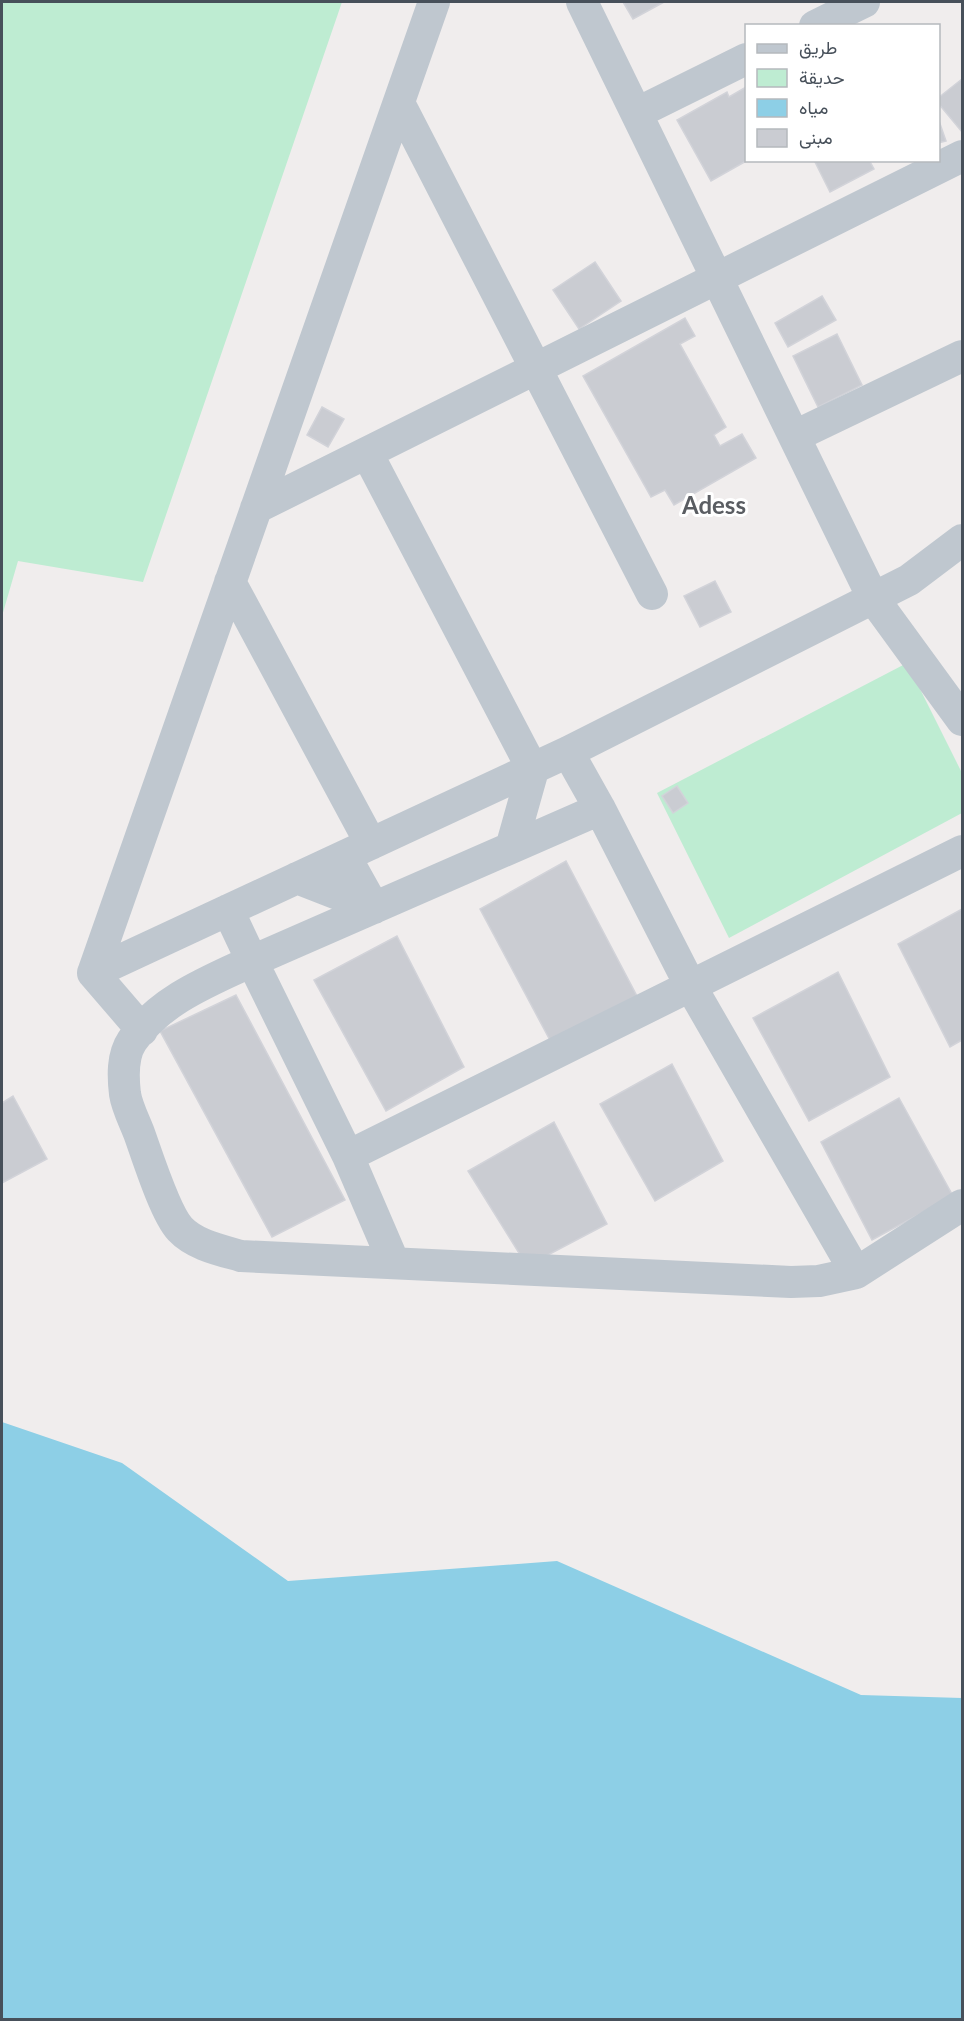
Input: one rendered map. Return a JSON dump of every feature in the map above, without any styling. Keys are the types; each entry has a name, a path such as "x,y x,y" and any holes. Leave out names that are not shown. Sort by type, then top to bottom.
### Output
{"street":[{"path":"93,973 434,2"},
{"path":"582,2 873,598 963,720"},
{"path":"819,24 864,2"},
{"path":"637,114 745,60"},
{"path":"399,103 534,369 652,594"},
{"path":"256,508 963,156"},
{"path":"795,436 963,356"},
{"path":"367,453 533,770 511,848"},
{"path":"93,973 533,770 909,580 963,540"},
{"path":"230,582 358,850 374,908"},
{"path":"568,752 600,809 690,985 856,1273"},
{"path":"600,809 252,961 193,989 157,1014 132,1041 125,1059 125,1097 166,1204 177,1226 189,1238 241,1256 791,1282 819,1281 856,1273 963,1205"},
{"path":"318,933 332,892 358,850"},
{"path":"348,1156 963,851"},
{"path":"297,878 374,908"},
{"path":"228,910 348,1156 394,1263"},
{"path":"93,973 142,1030"}],"green space":[{"path":"2,2 342,2 143,582 18,561 2,616"},
{"path":"907,663 962,773 962,813 729,938 657,793"}],"water":[{"path":"2,1422 122,1463 288,1581 557,1561 861,1695 962,1698 962,2019 2,2019"}],"building":[{"path":"623,2 664,2 633,19"},
{"path":"962,79 962,132 940,105 940,96"},
{"path":"745,88 745,162 711,181 677,120 727,92 729,97"},
{"path":"940,124 946,141 940,142"},
{"path":"815,162 870,162 874,169 830,192"},
{"path":"595,262 621,301 579,329 553,290"},
{"path":"822,296 836,320 788,347 775,323"},
{"path":"685,318 695,336 680,344 726,427 714,435 720,446 742,434 756,458 674,505 665,490 651,497 583,376"},
{"path":"837,334 862,385 818,407 793,356"},
{"path":"322,407 344,419 328,447 307,435"},
{"path":"715,581 731,612 700,627 684,596"},
{"path":"677,786 688,803 673,813 662,796"},
{"path":"566,861 638,998 552,1044 480,909"},
{"path":"962,909 962,1040 950,1047 898,944"},
{"path":"397,936 464,1067 386,1111 314,980"},
{"path":"838,972 890,1077 809,1121 753,1018"},
{"path":"236,995 345,1200 272,1237 160,1031"},
{"path":"672,1064 723,1161 655,1201 600,1104"},
{"path":"13,1096 47,1159 2,1183 2,1103"},
{"path":"899,1098 953,1196 872,1240 821,1142"},
{"path":"554,1122 607,1224 527,1266 468,1171"}],"district":[{"name":"Adess","path":"714,504"}]}
